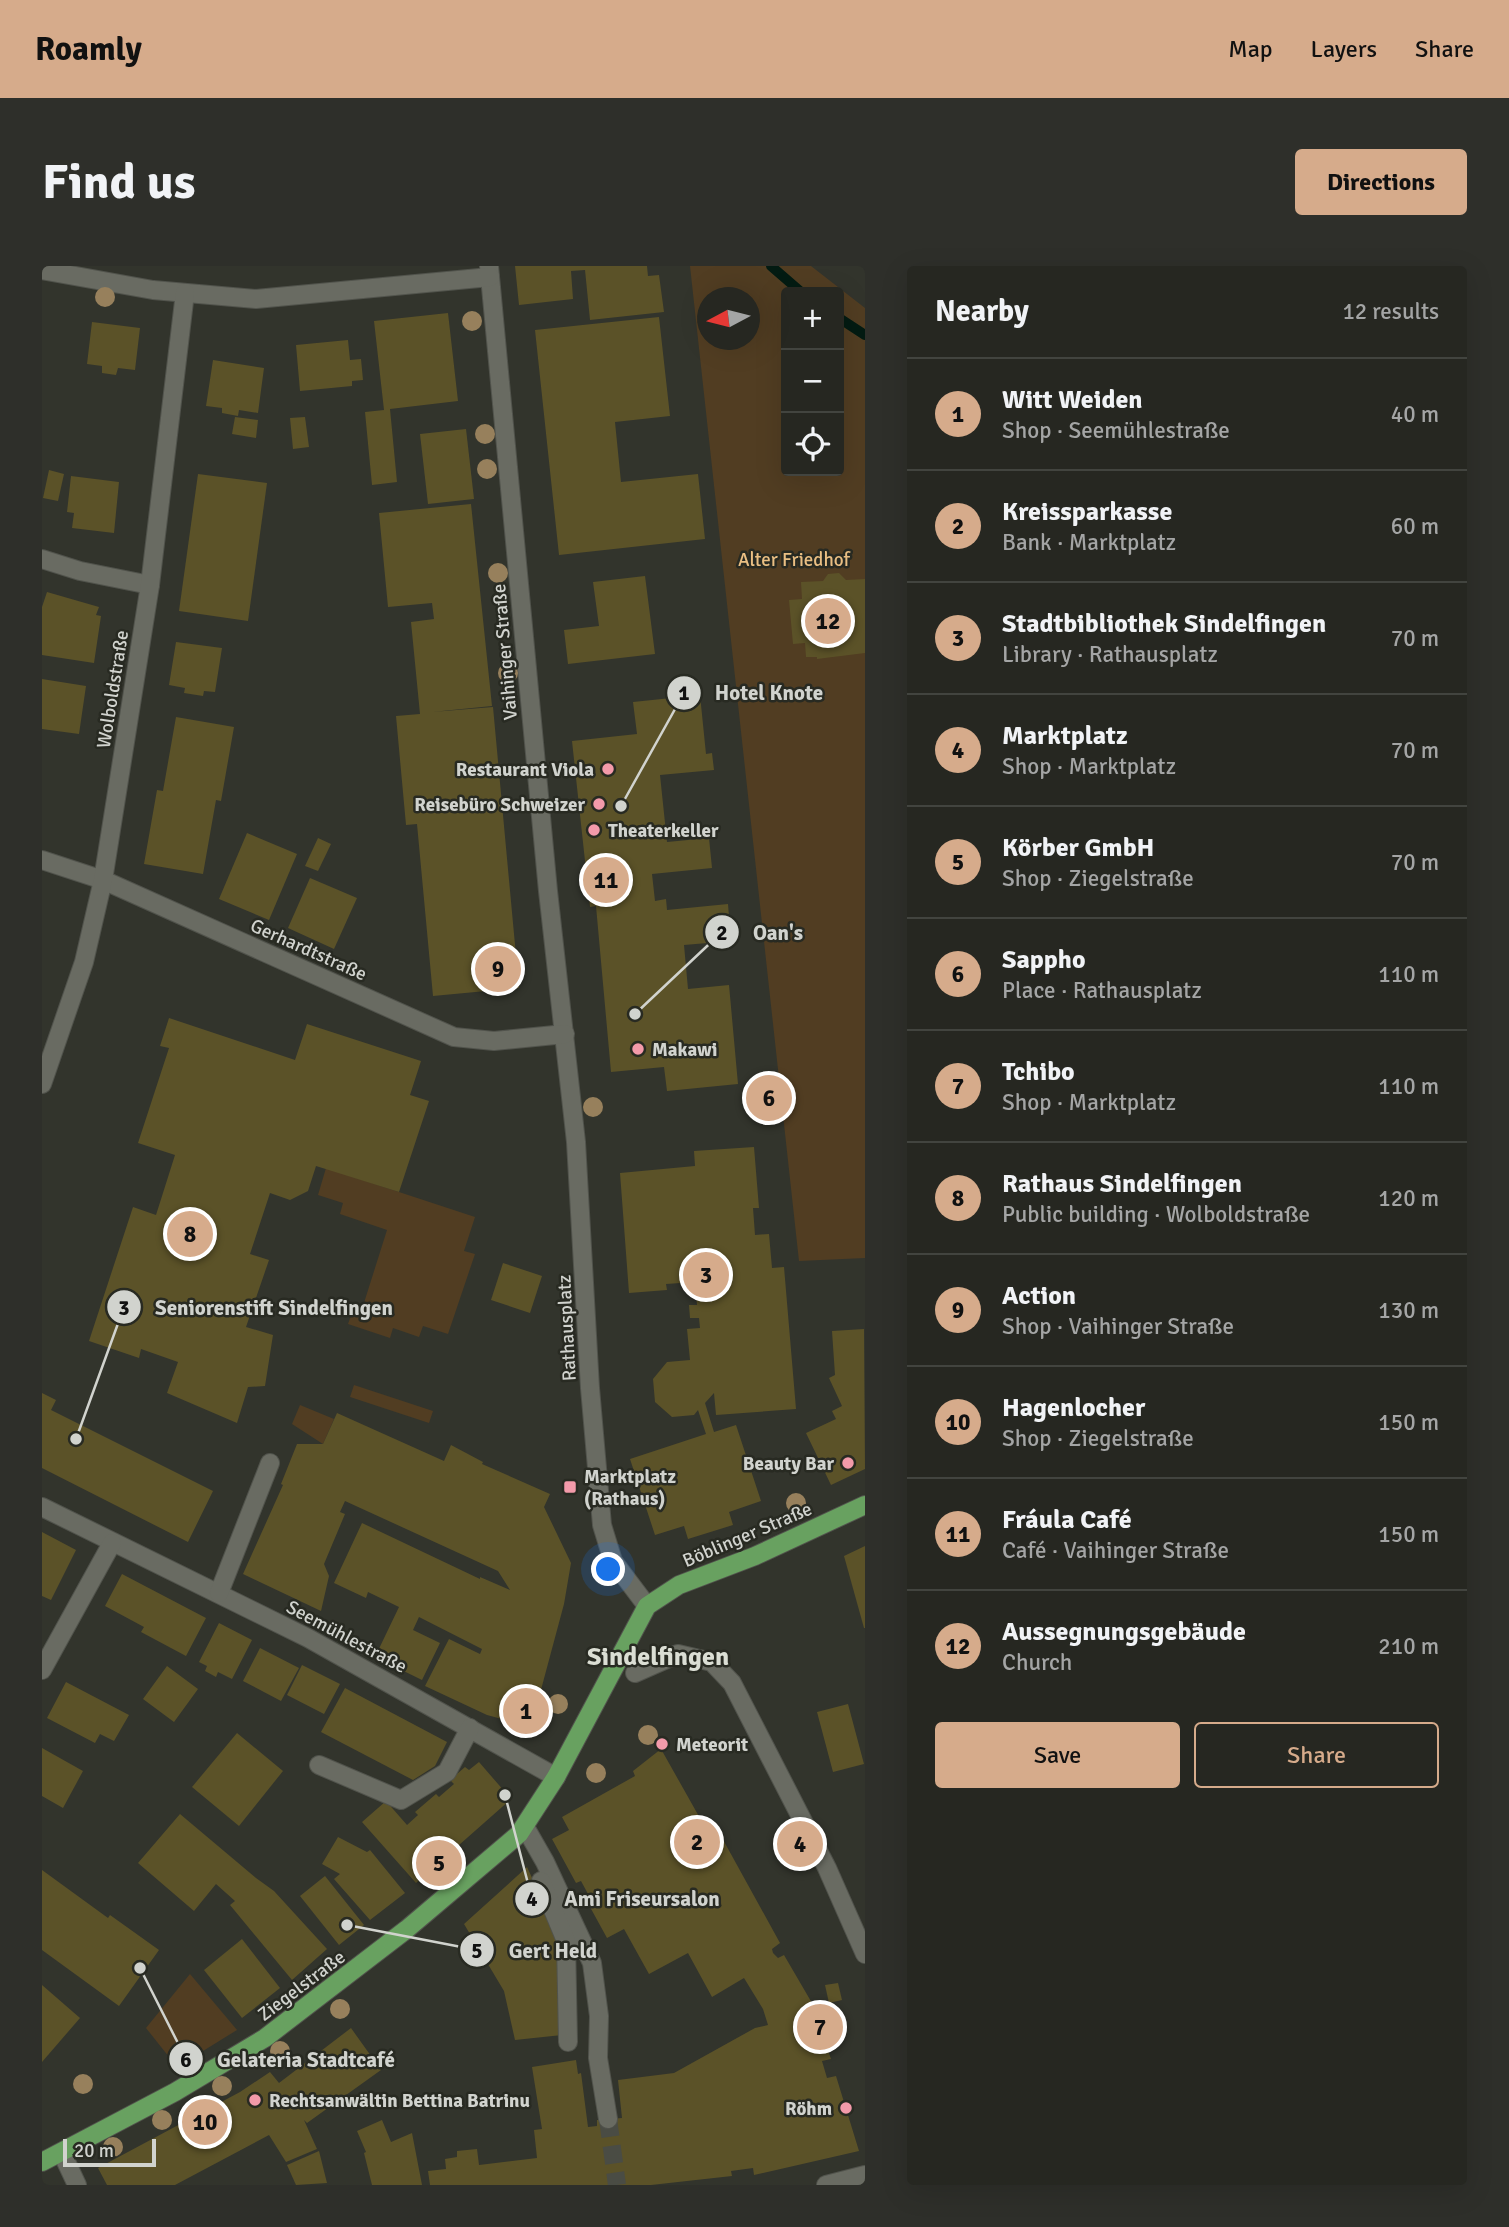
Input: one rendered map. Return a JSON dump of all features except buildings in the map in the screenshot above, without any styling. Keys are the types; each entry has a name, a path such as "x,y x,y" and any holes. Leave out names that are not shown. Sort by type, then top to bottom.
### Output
{"main road":[{"name":"Böblinger Straße","path":"648,1606 678,1585 755,1556 865,1505"},
{"name":"Ziegelstraße","path":"42,2162 175,2092 265,2038 407,1929 525,1827 556,1777 648,1606"}],"street":[{"path":"42,270 185,293 256,299 490,271"},
{"name":"Vaihinger Straße","path":"490,271 548,891 565,1034"},
{"name":"Wolboldstraße","path":"42,1084 85,962 103,880 150,584 185,293"},
{"path":"42,559 116,579 150,584"},
{"name":"Gerhardtstraße","path":"42,860 103,880 454,1037 494,1041 565,1034"},
{"name":"Rathausplatz","path":"565,1034 576,1142 590,1388 602,1525 613,1561 648,1606"},
{"path":"219,1593 270,1463"},
{"name":"Seemühlestraße","path":"42,1507 308,1638 556,1777"},
{"path":"42,1670 112,1543"},
{"path":"635,1673 678,1654 712,1662 732,1683 827,1868 865,1954"},
{"path":"319,1765 401,1800 447,1772 470,1728"},
{"path":"525,1827 545,1862 592,1963 599,2016 598,2059 608,2119"},
{"path":"545,1862 539,1874 566,1941 568,2042"},
{"path":"62,2153 77,2185"},
{"path":"826,2185 865,2175"}],"green space":[{"name":"Alter Friedhof","path":"690,266 811,266 838,287 781,287 781,476 844,476 844,292 865,308 865,1258 799,1261 699,350 760,350 760,287 697,287 697,330"},
{"path":"326,1168 475,1217 464,1251 475,1254 448,1334 423,1326 419,1337 393,1328 390,1338 348,1324 355,1304 363,1306 387,1230 340,1214 343,1203 318,1195"},
{"path":"354,1385 433,1411 429,1423 350,1397"},
{"path":"300,1405 334,1419 323,1444 292,1424"},
{"path":"190,1974 237,2030 177,2067 146,2028"}],"waterway":[{"path":"771,266 795,287"},
{"path":"844,321 865,335"}],"tunnel":[{"path":"608,2119 617,2185"}],"place":[{"name":"Aussegnungsgebäude","path":"828,621"},
{"name":"Restaurant Viola","path":"608,769"},
{"name":"Reisebüro Schweizer","path":"599,804"},
{"name":"Hotel Knote","path":"621,806"},
{"name":"Theaterkeller","path":"594,830"},
{"name":"Fráula Café","path":"606,880"},
{"name":"Action","path":"498,969"},
{"name":"Oan's","path":"635,1014"},
{"name":"Makawi","path":"638,1049"},
{"name":"Sappho","path":"769,1098"},
{"name":"Rathaus Sindelfingen","path":"190,1234"},
{"name":"Stadtbibliothek Sindelfingen","path":"706,1275"},
{"name":"Seniorenstift Sindelfingen","path":"76,1439"},
{"name":"Beauty Bar","path":"848,1463"},
{"name":"Marktplatz (Rathaus)","path":"570,1487"},
{"name":"Witt Weiden","path":"526,1711"},
{"name":"Meteorit","path":"662,1744"},
{"name":"Ami Friseursalon","path":"505,1795"},
{"name":"Kreissparkasse","path":"697,1842"},
{"name":"Marktplatz","path":"800,1844"},
{"name":"Körber GmbH","path":"439,1863"},
{"name":"Gert Held","path":"347,1925"},
{"name":"Gelateria Stadtcafé","path":"140,1968"},
{"name":"Tchibo","path":"820,2027"},
{"name":"Rechtsanwältin Bettina Batrinu","path":"255,2100"},
{"name":"Röhm","path":"846,2108"},
{"name":"Hagenlocher","path":"205,2122"}],"district":[{"name":"Sindelfingen","path":"658,1656"}]}
